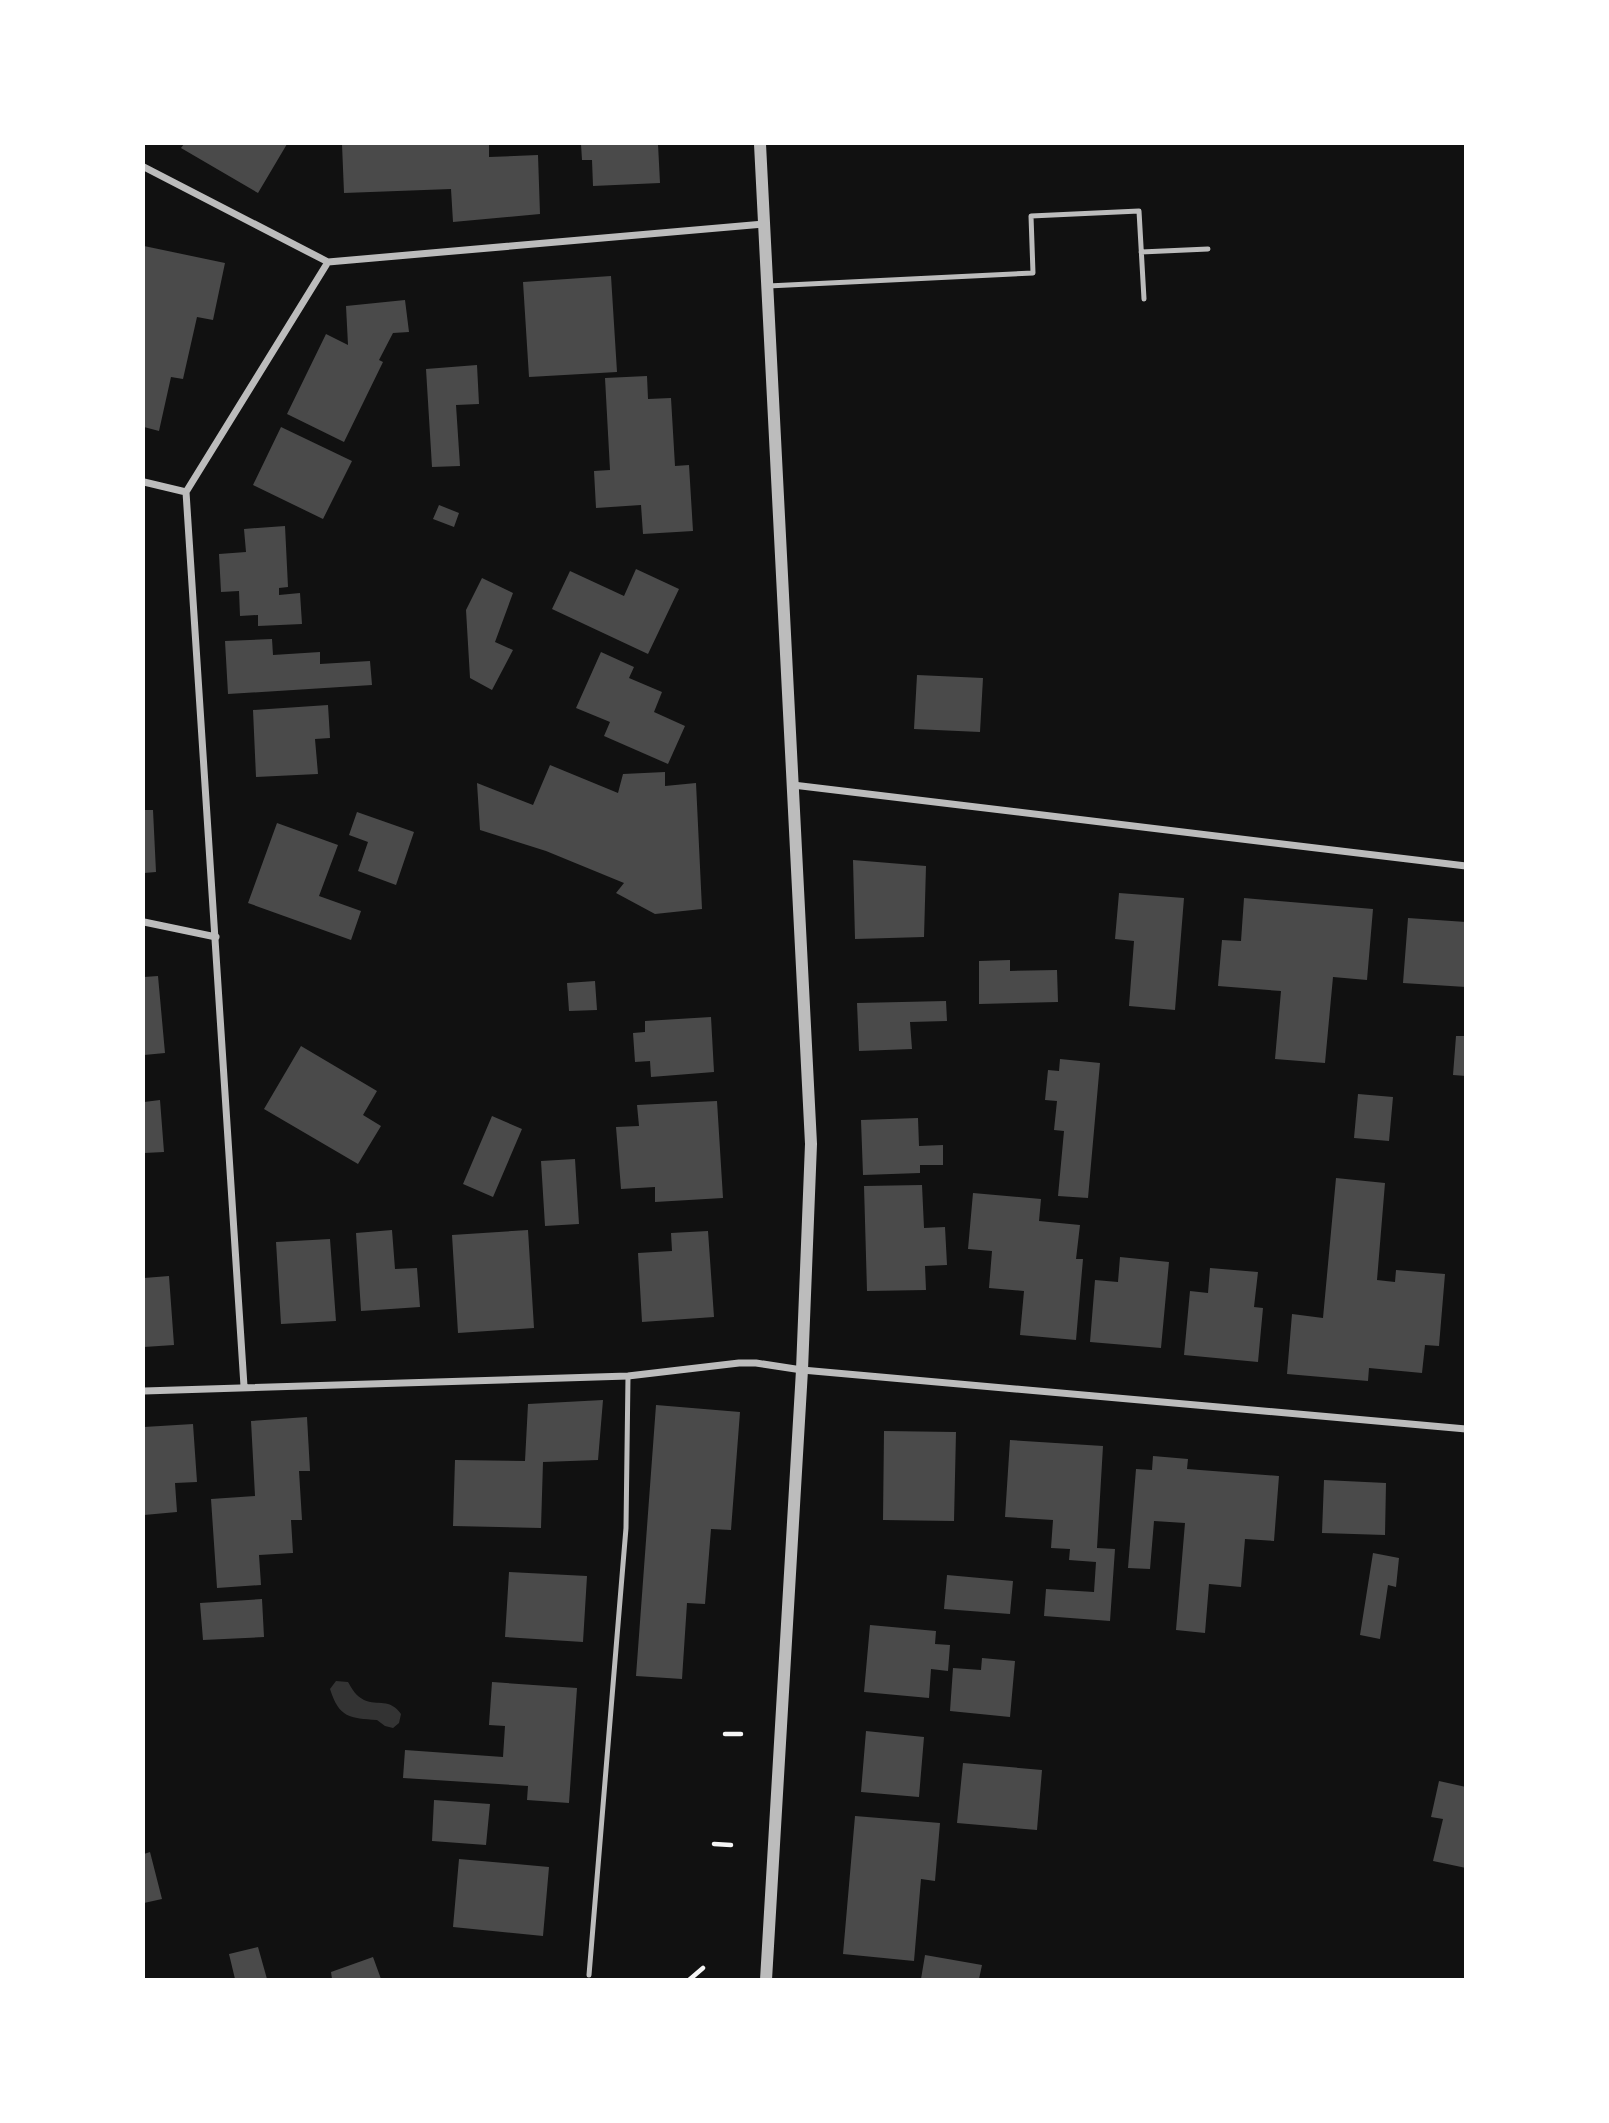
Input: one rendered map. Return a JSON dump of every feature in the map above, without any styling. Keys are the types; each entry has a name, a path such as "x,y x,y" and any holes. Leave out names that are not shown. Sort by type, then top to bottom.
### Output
{"street":[{"path":"760,144 811,1144 802,1370 766,1979"},
{"path":"144,167 328,262 764,223"},
{"path":"244,1386 186,492 328,262"},
{"path":"144,482 186,492"},
{"path":"793,785 1465,866"},
{"path":"144,922 216,937"},
{"path":"144,1391 628,1376 756,1363 802,1370 1465,1429"}],"lane":[{"path":"768,286 1033,273 1031,216 1139,211 1144,299"},
{"path":"1142,252 1208,249"},
{"path":"589,1975 626,1528 628,1376"}],"path":[{"path":"725,1734 741,1734"},
{"path":"714,1844 731,1845"},
{"path":"689,1979 703,1968"}],"shaded area":[{"path":"336,1681 348,1682 364,1700 393,1706 401,1714 399,1723 393,1728 377,1720 347,1715 333,1699 330,1689"}],"building":[{"path":"184,144 287,144 258,193 181,148"},
{"path":"342,144 489,144 489,157 538,155 540,214 453,222 451,189 344,193"},
{"path":"581,144 658,144 660,183 593,186 592,160 582,160"},
{"path":"144,246 225,263 213,320 197,317 183,379 171,377 159,431 144,427"},
{"path":"611,276 617,372 529,377 523,282"},
{"path":"405,300 409,332 393,333 379,360 383,362 344,442 287,414 326,334 348,345 346,306"},
{"path":"477,365 479,404 456,405 460,466 432,467 426,369"},
{"path":"647,376 648,399 671,398 675,466 689,465 693,531 643,534 641,505 596,508 594,471 610,470 605,378"},
{"path":"281,427 352,461 323,519 253,485"},
{"path":"439,505 459,513 454,527 433,519"},
{"path":"285,526 288,587 279,588 279,595 300,593 302,624 258,626 258,615 240,616 239,591 221,592 219,554 246,552 244,529"},
{"path":"636,569 679,589 648,654 552,609 570,571 624,596"},
{"path":"482,578 513,593 495,642 513,650 492,690 470,678 466,610"},
{"path":"272,639 273,655 320,652 320,664 370,661 372,685 228,694 225,641"},
{"path":"601,652 634,667 629,678 662,692 654,712 685,726 668,764 604,736 610,722 576,708"},
{"path":"917,675 983,678 980,732 914,729"},
{"path":"328,705 330,738 315,739 318,774 256,777 253,710"},
{"path":"550,765 618,793 623,774 665,772 665,786 696,783 702,909 655,914 616,893 624,883 546,851 480,830 477,783 533,805"},
{"path":"144,810 153,810 156,872 144,873"},
{"path":"357,812 414,832 396,885 358,871 368,842 349,835"},
{"path":"277,823 338,845 319,896 361,911 351,940 248,903"},
{"path":"853,860 926,866 924,937 855,939"},
{"path":"1119,893 1184,898 1175,1010 1129,1006 1134,941 1115,939"},
{"path":"1244,898 1373,909 1367,980 1333,977 1325,1063 1275,1059 1281,991 1218,986 1222,940 1241,941"},
{"path":"1408,918 1466,922 1466,987 1403,983"},
{"path":"1010,960 1010,971 1057,970 1058,1002 979,1004 979,961"},
{"path":"158,976 165,1053 144,1055 144,977"},
{"path":"595,981 597,1010 569,1011 567,983"},
{"path":"946,1001 947,1021 910,1022 912,1049 859,1051 857,1003"},
{"path":"711,1017 714,1072 651,1077 650,1061 635,1062 633,1033 645,1032 645,1021"},
{"path":"1456,1036 1466,1036 1466,1076 1453,1075"},
{"path":"301,1046 377,1091 363,1115 381,1126 358,1164 264,1109"},
{"path":"1060,1059 1100,1063 1088,1198 1058,1196 1064,1131 1054,1130 1057,1101 1045,1100 1048,1070 1059,1071"},
{"path":"1358,1094 1393,1097 1389,1141 1354,1138"},
{"path":"160,1100 164,1152 144,1153 144,1102"},
{"path":"717,1101 723,1198 655,1202 655,1187 621,1189 616,1127 639,1126 637,1105"},
{"path":"492,1116 522,1129 493,1197 463,1184"},
{"path":"918,1118 919,1146 943,1145 943,1165 920,1165 920,1173 863,1175 861,1120"},
{"path":"575,1159 579,1224 545,1226 541,1161"},
{"path":"1336,1178 1385,1183 1377,1280 1395,1282 1396,1270 1445,1274 1439,1346 1425,1345 1422,1373 1369,1368 1368,1381 1287,1374 1292,1314 1323,1318"},
{"path":"922,1185 924,1228 945,1227 947,1265 925,1266 926,1290 867,1291 864,1186"},
{"path":"973,1193 1041,1199 1039,1221 1080,1225 1076,1259 1083,1259 1076,1340 1020,1335 1024,1291 989,1288 992,1251 968,1249"},
{"path":"392,1230 395,1269 417,1268 420,1307 361,1311 356,1233"},
{"path":"528,1230 534,1328 458,1333 452,1235"},
{"path":"708,1231 714,1317 642,1322 638,1253 672,1251 671,1233"},
{"path":"330,1239 336,1321 281,1324 276,1242"},
{"path":"1120,1257 1169,1262 1161,1348 1090,1342 1095,1280 1118,1282"},
{"path":"1210,1268 1258,1272 1254,1307 1263,1308 1258,1362 1184,1355 1190,1291 1208,1293"},
{"path":"169,1276 174,1345 144,1347 144,1278"},
{"path":"603,1400 598,1460 543,1462 541,1528 453,1526 455,1460 525,1461 528,1404"},
{"path":"656,1405 740,1412 731,1530 711,1529 705,1604 687,1603 682,1679 636,1676"},
{"path":"307,1417 310,1471 299,1471 302,1520 291,1520 293,1553 259,1555 261,1585 217,1588 211,1499 255,1496 251,1421"},
{"path":"193,1424 197,1482 175,1483 177,1512 144,1515 144,1427"},
{"path":"884,1431 956,1432 954,1521 883,1520"},
{"path":"1010,1440 1103,1446 1097,1548 1115,1549 1110,1621 1044,1616 1046,1589 1094,1592 1096,1562 1069,1560 1070,1549 1051,1548 1053,1520 1005,1517"},
{"path":"1153,1456 1188,1459 1187,1469 1279,1476 1274,1541 1245,1539 1241,1587 1209,1584 1205,1633 1176,1630 1185,1523 1154,1521 1150,1569 1128,1568 1136,1469 1152,1470"},
{"path":"1324,1480 1386,1483 1385,1535 1322,1533"},
{"path":"1373,1553 1399,1558 1396,1587 1388,1585 1380,1639 1360,1635"},
{"path":"509,1572 587,1576 583,1642 505,1637"},
{"path":"947,1575 1013,1581 1010,1614 944,1609"},
{"path":"262,1599 264,1637 203,1640 200,1603"},
{"path":"870,1625 936,1631 935,1644 950,1645 948,1671 931,1669 929,1698 864,1692"},
{"path":"982,1658 1015,1661 1010,1717 950,1711 953,1668 981,1670"},
{"path":"492,1682 577,1688 569,1803 527,1800 528,1786 403,1778 405,1750 503,1757 505,1726 489,1725"},
{"path":"866,1731 924,1737 919,1797 861,1792"},
{"path":"963,1763 1042,1770 1037,1830 957,1823"},
{"path":"1439,1781 1466,1787 1466,1868 1433,1861 1443,1819 1431,1817"},
{"path":"434,1800 490,1804 486,1845 432,1841"},
{"path":"855,1816 940,1823 935,1881 921,1879 914,1961 843,1954"},
{"path":"150,1852 162,1899 144,1903 144,1854"},
{"path":"459,1859 549,1867 543,1936 453,1927"},
{"path":"258,1947 267,1979 235,1979 229,1954"},
{"path":"925,1955 982,1965 979,1979 921,1979"},
{"path":"373,1957 381,1979 332,1979 331,1972"}]}
